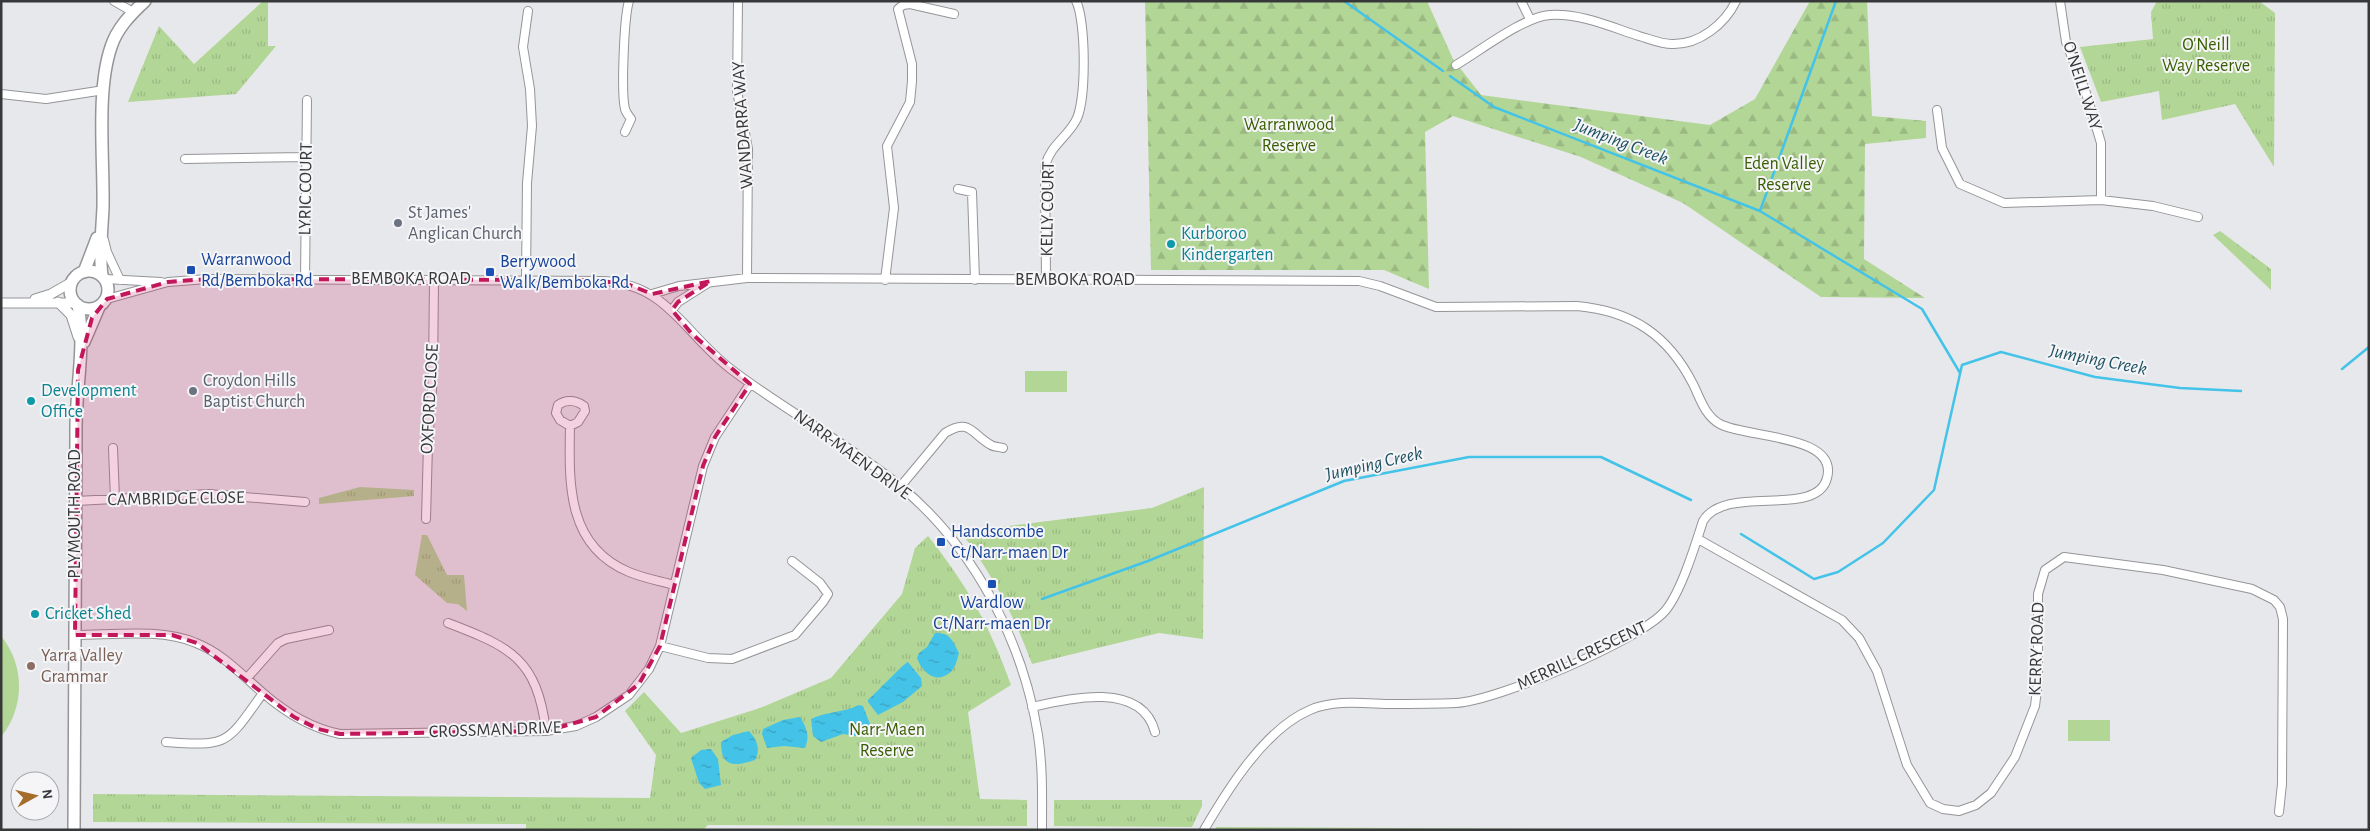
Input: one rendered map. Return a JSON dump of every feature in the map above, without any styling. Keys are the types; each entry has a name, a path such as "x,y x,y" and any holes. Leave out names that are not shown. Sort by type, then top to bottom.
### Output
{"main road":[{"path":"101,228 84,272 72,282 70,293 76,304 88,309 103,303 108,289 99,257 101,228 104,90 111,46 119,29 145,1"},
{"path":"84,272 97,272 104,278"},
{"name":"PLYMOUTH ROAD","path":"81,349 92,318 103,303"},
{"name":"PLYMOUTH ROAD","path":"74,830 76,423 81,349 81,324 76,304"}],"street":[{"path":"114,1 133,12"},
{"path":"625,132 631,119 625,110 624,83 626,12 629,1"},
{"name":"WANDARRA WAY","path":"738,1 737,91 748,149 746,278"},
{"name":"KELLY COURT","path":"1046,279 1045,166 1049,153 1076,122 1083,101 1081,10 1076,1"},
{"path":"1521,1 1530,19"},
{"path":"1456,66 1530,19 1548,15 1563,15 1590,20 1662,43 1674,44 1708,33 1720,23 1736,1"},
{"name":"O'NEILL WAY","path":"2060,1 2066,42 2086,93 2101,143 2101,200"},
{"path":"885,280 894,208 887,146 910,102 912,81 912,64 898,9 903,5 910,4 954,14"},
{"path":"526,280 527,183 532,126 530,90 523,47 528,11"},
{"path":"1,94 46,99 104,90"},
{"name":"LYRIC COURT","path":"305,279 307,100"},
{"path":"1937,110 1942,148 1960,184 2004,203 2101,200 2153,206 2198,218"},
{"path":"185,158 306,157"},
{"path":"958,189 972,192 975,280"},
{"path":"101,228 107,252 120,280"},
{"name":"BEMBOKA ROAD","path":"104,278 168,282 207,279 616,281 638,287 652,294 672,310 678,302 711,281"},
{"name":"BEMBOKA ROAD","path":"652,294 679,286 746,278 1359,281 1380,286 1436,307"},
{"name":"OXFORD CLOSE","path":"426,519 428,444 433,375 434,280"},
{"path":"28,302 51,294 72,282"},
{"name":"BEMBOKA ROAD","path":"103,303 168,282"},
{"path":"58,302 71,315 81,349"},
{"path":"1,303 58,302 76,304"},
{"name":"MERRILL CRESCENT","path":"1204,830 1257,753 1273,736 1302,714 1319,706 1333,704 1437,704 1476,700 1506,692 1589,656 1632,635 1660,616 1671,602 1698,539 1703,521 1711,511 1724,505 1800,498 1816,493 1823,488 1828,477 1828,466 1823,456 1814,448 1804,444 1739,431 1718,423 1706,410 1685,369 1668,347 1642,325 1619,314 1577,306 1436,307"},
{"name":"NARR-MAEN DRIVE","path":"672,310 706,348 750,384 845,447 900,487 935,521 964,556 981,582 1008,635 1023,674 1032,707 1041,763 1042,830"},
{"name":"CROSSMAN DRIVE","path":"75,635 172,635 197,643 224,660 294,717 318,730 340,734 546,731 576,726 629,695 649,669 660,646 703,466 715,437 750,384"},
{"path":"570,426 570,484 574,511 584,534 614,565 630,573 674,585"},
{"path":"900,487 945,433 955,427 965,426 976,432 991,445 1003,448"},
{"path":"113,448 115,499"},
{"name":"CAMBRIDGE CLOSE","path":"76,500 209,494 305,502"},
{"name":"KERRY ROAD","path":"1698,539 1842,620 1859,638 1877,671 1907,765 1930,803 1943,809 1960,811 1976,805 1991,793 2015,757 2036,697 2038,680 2038,594 2045,570 2064,557 2163,570 2252,589 2274,600 2280,607 2283,619 2282,784 2279,812"},
{"path":"660,646 708,658 732,658 795,635 828,594 820,582 792,561"},
{"path":"448,623 490,639 517,658 528,671 538,688 543,705 546,731"},
{"path":"247,678 278,642 286,638 329,630"},
{"path":"166,742 200,745 218,743 233,735 263,693"},
{"path":"1032,707 1079,697 1114,699 1132,703 1143,710 1150,719 1155,732"}],"highlighted area":[{"path":"207,279 582,280 625,283 652,294 711,281 678,302 672,310 692,334 750,384 715,437 703,466 660,646 639,684 596,717 546,731 340,734 318,729 294,717 197,643 172,635 75,635 78,370 92,318 107,299 168,282"}],"green space":[{"path":"263,1 268,1 268,46 276,46 236,94 128,102 159,26 194,64"},
{"path":"1145,1 1427,1 1453,59 1481,95 1710,125 1755,99 1810,1 1867,1 1872,116 1926,121 1926,138 1865,144 1864,259 1925,298 1821,297 1683,203 1581,157 1453,116 1425,132 1429,289 1384,270 1151,270"},
{"name":"O'Neill Way Reserve","path":"2157,1 2259,1 2275,13 2274,167 2235,104 2162,120 2159,91 2101,102 2080,47 2153,39 2151,12"},
{"path":"2220,231 2271,269 2271,290 2213,235"},
{"path":"1025,371 1067,371 1067,392 1025,392"},
{"path":"360,487 414,490 414,496 319,504 319,498"},
{"path":"1204,487 1203,639 1159,633 1032,664 1018,629 1001,595 983,563 961,532 1152,508"},
{"path":"422,535 427,535 447,575 464,575 467,611 458,604 447,603 415,575"},
{"name":"Narr-Maen Reserve","path":"928,536 966,589 995,644 1011,685 968,712 980,799 1027,800 1027,826 708,825 703,830 526,830 526,824 93,822 93,794 650,798 656,755 625,711 644,692 681,733 760,708 831,678 902,594 915,548"},
{"path":"1,636 9,647 14,660 19,686 18,700 14,713 1,737"},
{"path":"2068,720 2110,720 2110,741 2068,741"},
{"path":"1054,800 1202,800 1202,806 1192,827 1054,826"},
{"path":"1216,827 1580,829 1580,830 1215,830"}],"water":[{"path":"935,633 948,636 959,653 952,670 943,677 929,674 917,658 919,653 927,647"},
{"path":"908,662 921,678 922,686 903,702 878,715 868,700"},
{"path":"859,705 863,706 870,724 865,733 855,736 843,734 821,742 813,736 811,719"},
{"path":"800,717 807,732 805,748 784,746 767,748 762,734 763,729 783,720"},
{"path":"749,731 757,745 758,752 755,760 742,764 727,761 722,751 721,742 733,735"},
{"path":"711,749 718,759 721,785 705,789 699,783 691,758 701,750"}],"waterway":[{"name":"Jumping Creek","path":"1344,1 1443,71"},
{"name":"Jumping Creek","path":"1760,211 1836,1"},
{"name":"Jumping Creek","path":"1450,76 1494,107 1760,211 1922,309 1960,373"},
{"name":"Jumping Creek","path":"2342,369 2369,347"},
{"name":"Jumping Creek","path":"1741,534 1814,579 1838,572 1883,543 1934,490 1962,365 2001,352 2095,377 2180,388 2241,391"},
{"name":"Jumping Creek","path":"1042,599 1148,561 1344,481 1469,457 1601,457 1691,500"}],"place":[{"name":"St James' Anglican Church","path":"398,223"},
{"name":"Kurboroo Kindergarten","path":"1171,244"},
{"name":"Warranwood Rd/Bemboka Rd","path":"191,270"},
{"name":"Berrywood Walk/Bemboka Rd","path":"490,272"},
{"name":"Croydon Hills Baptist Church","path":"193,391"},
{"name":"Development Office","path":"31,401"},
{"name":"Handscombe Ct/Narr-maen Dr","path":"941,542"},
{"name":"Wardlow Ct/Narr-maen Dr","path":"992,584"},
{"name":"Cricket Shed","path":"35,614"},
{"name":"Yarra Valley Grammar","path":"31,666"}],"park label":[{"name":"Warranwood Reserve","path":"1289,135"},
{"name":"Eden Valley Reserve","path":"1784,174"}]}
